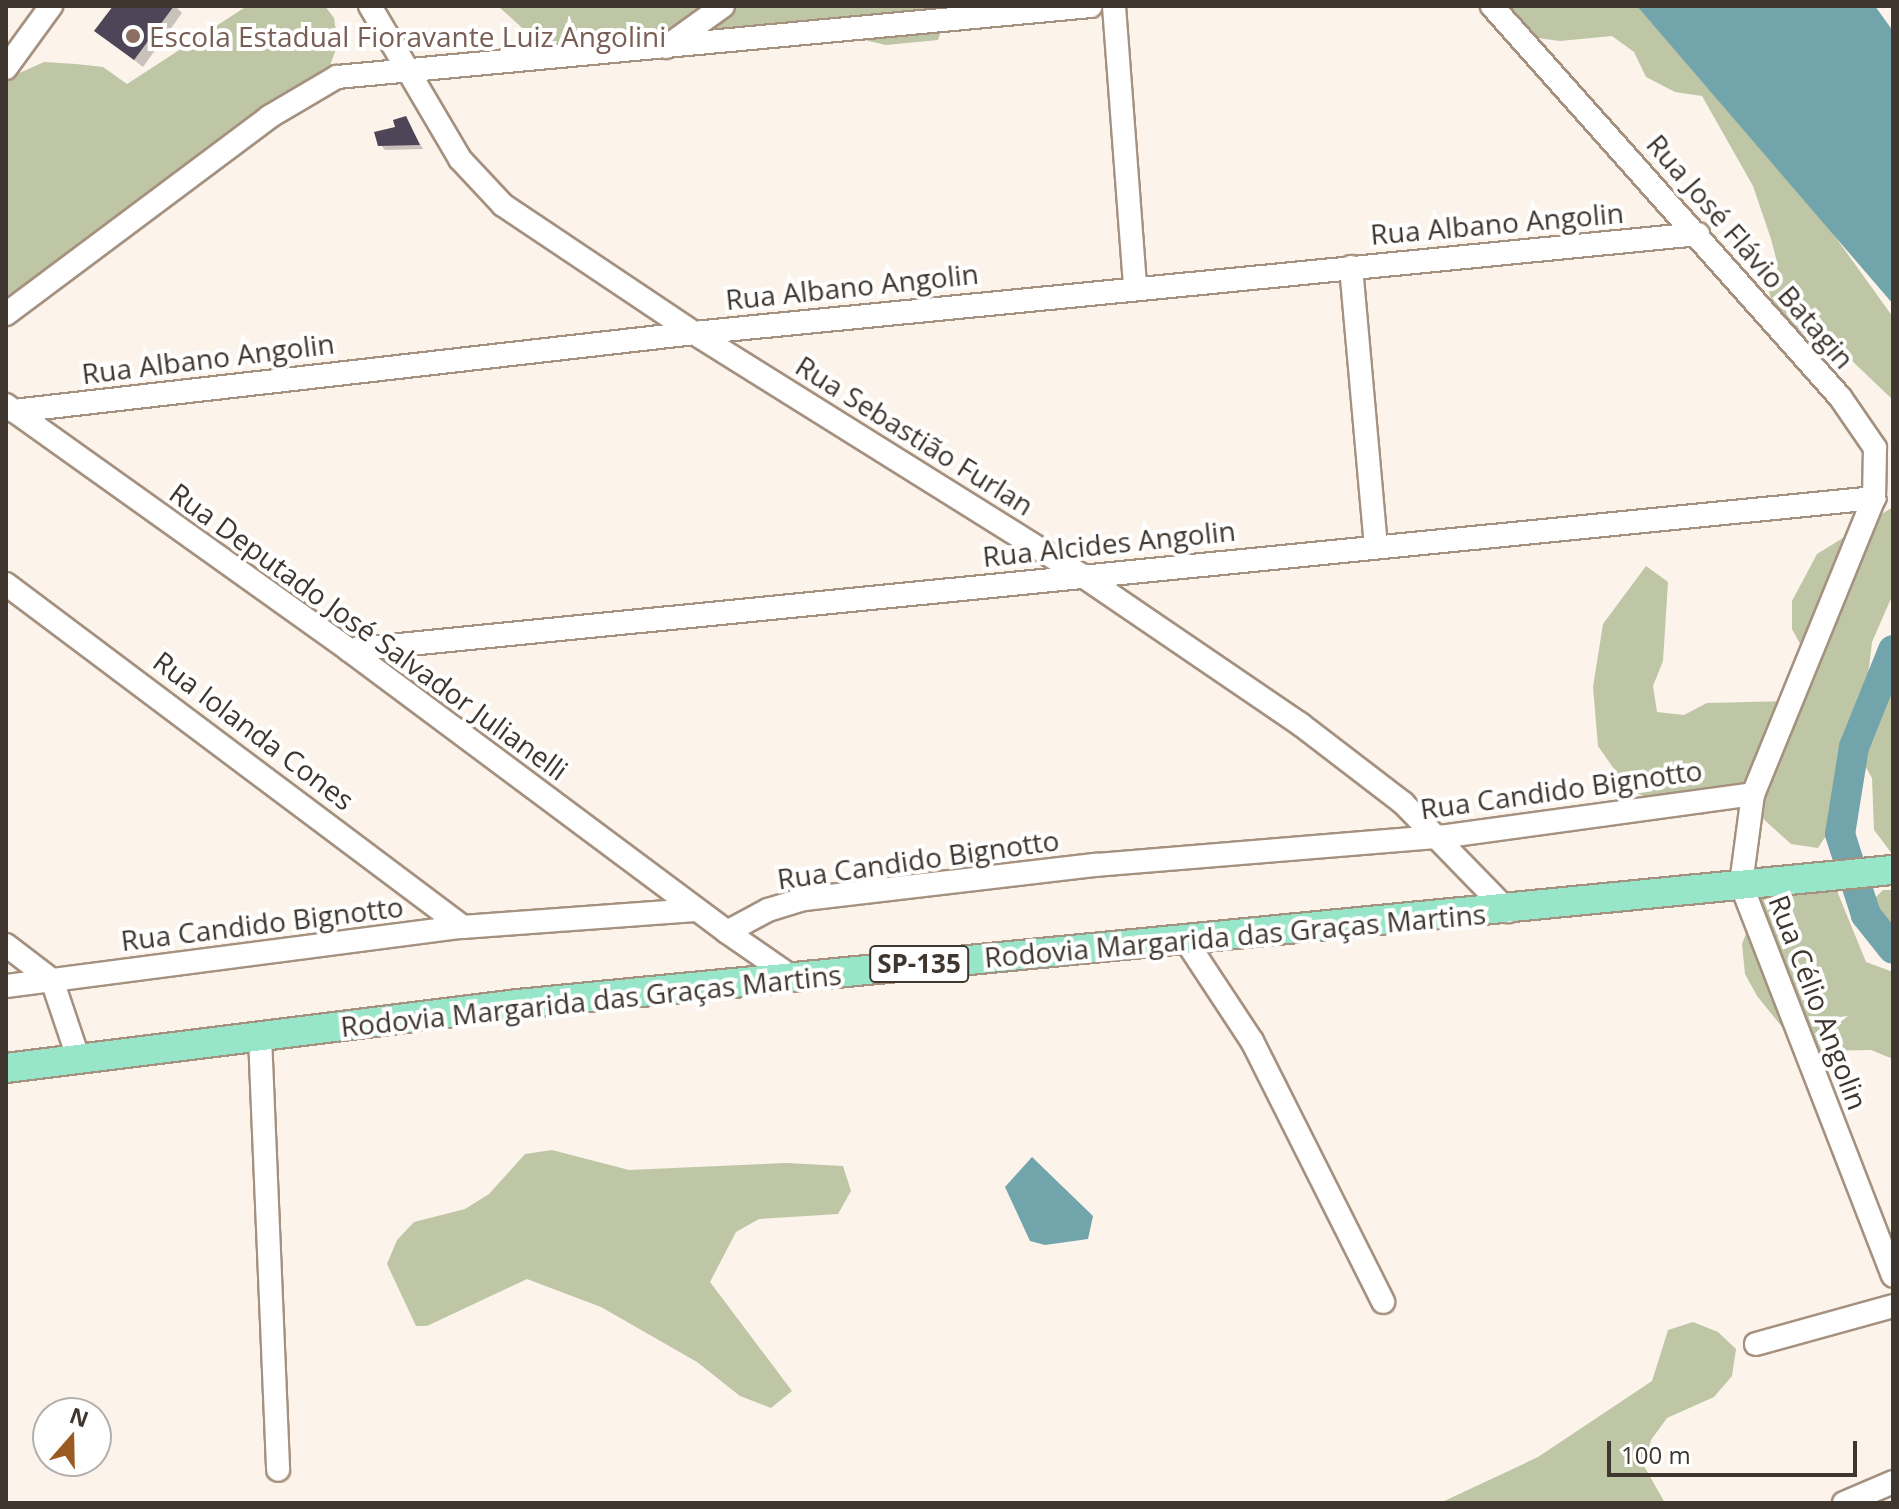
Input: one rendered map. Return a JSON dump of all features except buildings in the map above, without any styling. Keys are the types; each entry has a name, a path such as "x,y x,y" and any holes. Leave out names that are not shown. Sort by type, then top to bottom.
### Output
{"main road":[{"name":"Rodovia Margarida das Graças Martins","path":"6,1068 792,977 1184,938 1508,911 1889,870"}],"street":[{"path":"6,68 51,6"},
{"name":"Rua Sebastião Furlan","path":"370,6 406,74 482,188 694,333 1083,576 1344,755 1440,837 1508,911"},
{"path":"663,49 723,6"},
{"path":"6,314 311,88 349,75 406,74 1091,6"},
{"path":"1114,6 1135,287"},
{"name":"Rua José Flávio Batagin","path":"1492,6 1698,234 1869,436 1878,461 1874,498 1753,794 1741,884"},
{"name":"Rua Albano Angolin","path":"10,408 1135,287 1698,234"},
{"path":"1351,267 1376,547"},
{"name":"Rua Deputado José Salvador Julianelli","path":"10,408 349,650 694,910"},
{"name":"Rua Alcides Angolin","path":"349,650 1874,498"},
{"name":"Rua Iolanda Cones","path":"6,584 463,927"},
{"name":"Rua Candido Bignotto","path":"727,932 768,910 805,899 1096,865 1440,837 1753,794"},
{"name":"Rua Célio Angolin","path":"1741,884 1893,1276"},
{"path":"694,910 792,977"},
{"name":"Rua Candido Bignotto","path":"6,986 463,927 694,910"},
{"path":"1184,938 1252,1041 1383,1302"},
{"path":"6,945 52,980 79,1060"},
{"path":"260,1037 278,1470"},
{"path":"1756,1344 1893,1306"},
{"path":"1844,1503 1893,1482"}],"green space":[{"path":"247,6 325,6 334,18 338,44 329,68 311,86 6,304 6,79 44,62 103,67 127,84"},
{"path":"498,6 950,6 938,40 886,45 860,39 610,63 532,37"},
{"path":"1492,6 1669,6 1893,317 1893,400 1847,356 1776,319 1769,291 1778,266 1771,239 1753,186 1702,96 1675,92 1646,77 1634,52 1612,36 1560,41 1530,37"},
{"path":"1893,507 1893,594 1872,642 1863,719 1893,650 1893,855 1874,830 1872,778 1856,750 1833,825 1818,848 1791,844 1751,808 1726,802 1703,815 1676,811 1628,789 1598,746 1593,687 1603,624 1646,566 1668,582 1663,661 1653,686 1657,712 1684,715 1707,703 1785,701 1804,651 1792,629 1792,601 1817,554"},
{"path":"1769,874 1835,886 1866,962 1893,972 1893,1059 1871,1050 1818,1051 1791,1038 1757,996 1745,974 1742,944"},
{"path":"1883,890 1893,890 1893,944 1869,935 1865,908"},
{"path":"552,1150 629,1170 787,1163 843,1166 851,1191 838,1214 759,1219 736,1232 710,1282 792,1391 771,1408 740,1396 697,1362 601,1307 527,1279 427,1326 416,1326 387,1264 397,1240 414,1222 465,1209 489,1194 525,1154"},
{"path":"1693,1322 1718,1332 1736,1349 1732,1376 1714,1397 1667,1418 1651,1440 1644,1466 1665,1503 1440,1503 1538,1457 1652,1381 1668,1330"}],"water":[{"path":"1637,6 1875,6 1893,31 1893,304"},
{"path":"1032,1157 1093,1216 1088,1239 1045,1245 1030,1241 1005,1187"}],"waterway":[{"path":"1893,650 1854,747 1840,834 1866,915 1893,949"}],"place":[{"name":"Escola Estadual Fioravante Luiz Angolini","path":"133,36"}]}
